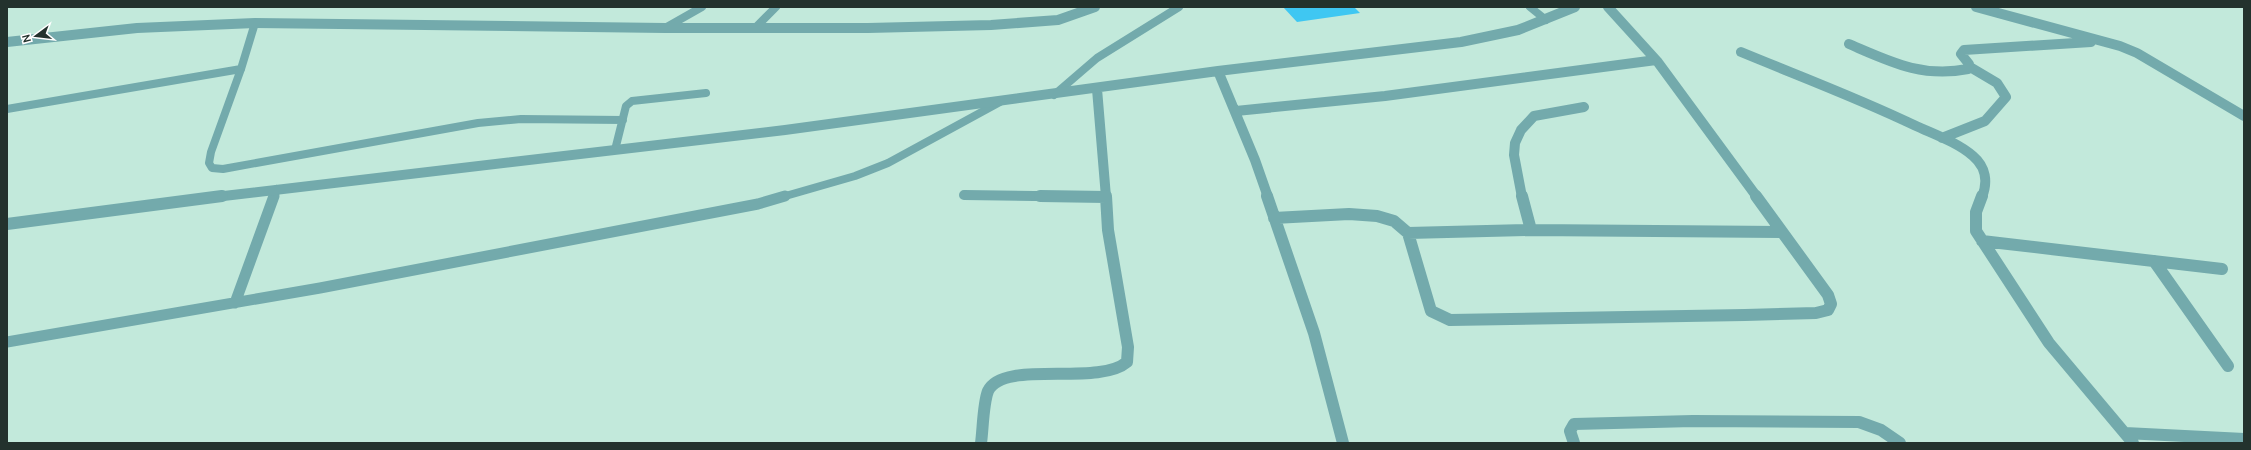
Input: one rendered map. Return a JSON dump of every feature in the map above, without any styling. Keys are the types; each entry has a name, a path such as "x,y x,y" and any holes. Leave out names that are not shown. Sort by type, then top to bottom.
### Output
{"street":[{"path":"7,42 137,28 255,24 664,28 991,25 1036,23 1075,11 1095,7"},
{"path":"7,224 277,189 615,150 1000,102 1218,71 1467,41 1518,30 1546,20 1575,7"},
{"path":"1274,218 1368,215 1387,218 1398,223 1408,233 1431,310 1440,317 1450,320 1745,315 1816,313 1828,310 1831,304 1828,295 1780,232 1749,184 1656,60 1608,7"},
{"path":"1976,7 2102,41 2137,53 2244,116"},
{"path":"1942,138 1985,121 2006,97 2004,89 1999,84 1970,67 1961,52 1971,50 2102,41"},
{"path":"1849,44 1919,72 1937,73 1964,71 1970,67"},
{"path":"1741,52 1889,113 1942,138 1973,156 1980,164 1986,177 1986,187 1976,212 1976,231 2049,343 2129,438 2244,439"},
{"path":"1236,111 1385,96 1656,60"},
{"path":"1218,71 1256,160 1274,218 1314,333 1343,443"},
{"path":"981,443 988,392 994,383 1005,378 1020,375 1104,374 1119,370 1127,362 1128,347 1122,304 1108,230 1097,89"},
{"path":"1531,230 1514,155 1517,138 1528,121 1534,116 1584,107"},
{"path":"964,195 1106,197"},
{"path":"1408,233 1531,230 1780,232"},
{"path":"1982,241 2222,269"},
{"path":"2154,261 2228,366"},
{"path":"1574,443 1570,430 1574,424 1693,421 1858,422 1875,427 1892,436 1900,443"}],"lane":[{"path":"664,28 702,7"},
{"path":"755,28 776,7"},
{"path":"1054,95 1072,76 1096,57 1179,7"},
{"path":"1530,7 1546,20"},
{"path":"255,24 241,69 211,152 209,162 212,168 223,169 478,123 521,119 623,120"},
{"path":"7,109 241,69"},
{"path":"615,150 626,106 632,101 706,93"},
{"path":"7,342 235,303 618,232 786,196 855,176 888,163 1000,102"},
{"path":"235,303 277,189"}],"water":[{"path":"1283,7 1354,7 1360,13 1297,22"}]}
